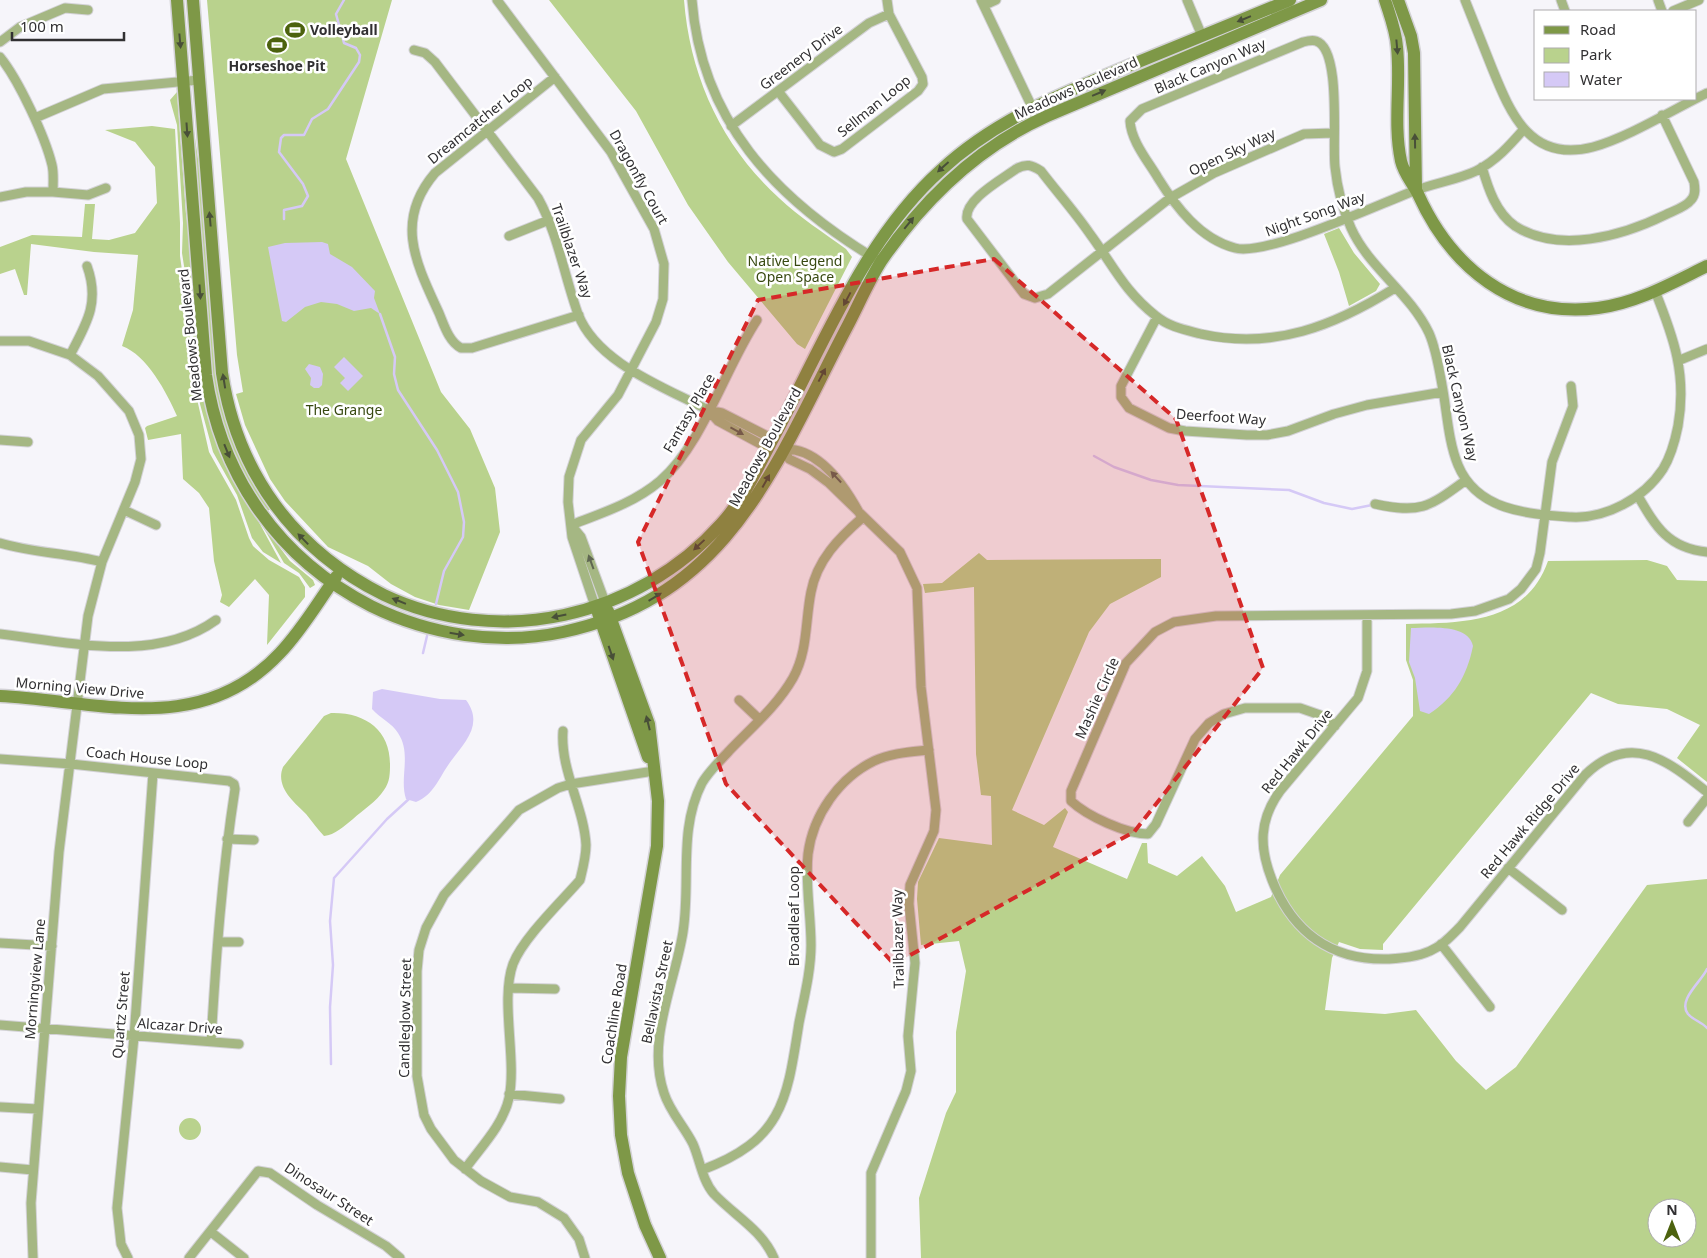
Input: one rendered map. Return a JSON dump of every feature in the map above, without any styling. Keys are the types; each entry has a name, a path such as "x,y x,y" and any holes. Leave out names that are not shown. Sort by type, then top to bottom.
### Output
{"main road":[{"name":"Meadows Boulevard","path":"177,0 205,361 214,412 226,450 253,502 299,557 331,583 398,618 457,634 499,638 533,637 606,620 634,608 666,590 684,578 715,550 754,502 783,449 875,259 921,209 962,169 999,142 1038,120 1321,0"},
{"name":"Meadows Boulevard","path":"193,0 221,359 229,407 241,444 266,493 285,518 310,545 340,570 403,603 460,618 500,622 539,620 600,604 646,585 695,549 733,509 899,214 937,172 978,138 1032,107 1290,0"},
{"path":"1385,0 1396,34 1398,49 1398,131 1400,158 1408,181 1416,190 1429,218 1453,253 1486,282 1516,297 1548,306 1581,309 1616,305 1655,291 1707,266"},
{"path":"1398,0 1411,36 1414,53 1416,190"},
{"path":"962,169 969,158 998,134 1030,114 1032,107"},
{"path":"783,449 779,439 802,394 805,379"},
{"name":"Morning View Drive","path":"0,696 130,709 164,708 197,702 230,690 256,674 280,654 340,570"},
{"name":"Coachline Road","path":"600,604 647,718 659,809 657,846 621,1057 619,1096 621,1135 628,1172 644,1225 660,1258"}],"street":[{"name":"Dragonfly Court","path":"497,0 611,152 654,230 660,247 665,275 663,299 656,322 618,396 589,428 576,452 568,489 571,525 581,537 600,604"},
{"path":"692,0 698,45 704,66 731,126 766,173 793,200 875,259"},
{"name":"Sellman Loop","path":"778,91 820,145 834,152 842,149 918,91 923,84 922,77 889,14 887,0"},
{"path":"996,0 983,3 1032,107"},
{"path":"1187,0 1202,36"},
{"path":"1465,0 1508,109 1524,129 1537,141 1557,150 1572,151 1594,147 1693,100"},
{"path":"1675,10 1699,0"},
{"path":"0,42 20,27 65,8 88,10"},
{"name":"Greenery Drive","path":"731,126 869,23 889,14"},
{"name":"Black Canyon Way","path":"1130,121 1142,109 1303,42 1317,41 1325,49 1332,77 1335,168 1346,218 1359,246 1418,315 1429,333 1438,365 1452,446 1458,466 1466,480 1495,504 1513,510 1574,517 1595,515 1638,496 1654,482 1673,449 1682,403 1680,360 1655,291"},
{"name":"Trailblazer Way","path":"414,50 425,53 435,62 530,185 549,220 579,315 598,344 618,361 708,410 722,413 771,444"},
{"path":"0,57 10,69 34,118 52,165 53,192"},
{"name":"Dreamcatcher Loop","path":"555,77 443,166 428,181 416,206 413,219 412,243 417,264 451,338 458,347 472,348 579,315"},
{"path":"34,118 103,89 199,80"},
{"path":"1482,167 1497,208 1513,225 1531,235 1550,238 1587,239 1619,233 1646,224 1684,206 1692,200 1695,191 1694,182 1662,115"},
{"name":"Night Song Way","path":"1130,121 1134,138 1170,198 1196,226 1216,241 1236,249 1251,250 1269,247 1416,190 1482,167 1497,158 1524,129"},
{"name":"Open Sky Way","path":"1102,251 1041,171 1030,165 1016,169 973,201 966,213 970,226 1024,294 1030,298 1048,294 1170,198 1214,172 1304,134 1333,133"},
{"path":"0,197 26,192 88,195 106,188"},
{"path":"509,236 549,220"},
{"path":"1102,251 1122,284 1157,317 1177,328 1222,338 1260,340 1295,334 1335,321 1360,310 1395,288"},
{"path":"70,355 89,319 93,284 87,266"},
{"name":"Deerfoot Way","path":"1157,317 1121,386 1121,397 1129,408 1169,428 1185,431 1267,435 1288,431 1334,414 1367,405 1443,392"},
{"name":"Fantasy Place","path":"571,525 628,502 660,480 685,451 745,337 757,320"},
{"name":"Morningview Lane","path":"0,341 30,341 70,355 98,376 129,411 139,436 141,460 135,482 102,562 92,593 85,644 58,852 33,1170 31,1203 33,1258"},
{"path":"1680,360 1707,349"},
{"name":"Mashie Circle","path":"1335,726 1320,715 1300,708 1245,708 1224,714 1210,723 1196,739 1156,824 1148,834 1136,834 1081,811 1071,800 1071,791 1126,663 1155,632 1174,622 1216,616 1451,614 1475,611 1509,599 1521,589 1536,569 1540,553 1552,462 1573,406 1571,386"},
{"path":"0,440 28,442"},
{"name":"Trailblazer Way","path":"783,449 790,459 829,482 862,518 900,552 917,588 920,669 936,797 936,821 930,840 913,875 909,893 915,963 908,1036 911,1071 906,1091 871,1173 871,1258"},
{"path":"1375,504 1398,509 1426,507 1435,503 1466,480"},
{"path":"1638,496 1655,525 1668,538 1681,546 1707,552"},
{"path":"124,510 156,525"},
{"name":"Bellavista Street","path":"774,1258 757,1231 714,1193 705,1179 692,1143 664,1092 658,1063 660,1036 683,930 687,827 690,812 711,770 760,719 787,687 802,655 811,593 818,569 842,536 862,518"},
{"path":"0,543 15,548 77,555 102,562"},
{"name":"Red Hawk Drive","path":"1367,615 1368,662 1365,680 1358,698 1280,791 1266,815 1263,827 1262,848 1264,858 1277,893 1290,915 1308,934 1332,949 1345,954 1370,958 1407,958 1430,951 1442,944"},
{"path":"0,634 85,644 117,646 152,644 198,632 216,620"},
{"path":"739,700 760,719"},
{"path":"465,1169 500,1121 509,1094 510,988 513,964 524,946 580,880 586,856 586,842 562,748 563,731"},
{"name":"Broadleaf Loop","path":"702,1170 741,1153 755,1142 775,1119 787,1091 810,959 808,854 819,816 838,790 858,770 887,756 929,750"},
{"name":"Red Hawk Ridge Drive","path":"1442,944 1460,927 1585,775 1608,758 1633,752 1657,757 1676,767 1707,792"},
{"name":"Coach House Loop","path":"0,759 70,764 229,781 234,784 235,789 227,839 211,1042"},
{"name":"Candleglow Street","path":"585,1258 579,1239 564,1218 538,1202 501,1193 465,1169 441,1145 431,1129 424,1115 418,1090 417,971 419,950 426,928 444,895 519,810 558,788 571,784 654,771"},
{"name":"Quartz Street","path":"128,1258 120,1244 117,1208 134,1037 153,773"},
{"path":"1688,822 1707,798"},
{"path":"227,839 254,840"},
{"path":"1508,868 1562,910"},
{"path":"218,942 239,942"},
{"path":"0,943 52,946"},
{"path":"1442,944 1490,1007"},
{"path":"510,988 555,989"},
{"name":"Alcazar Drive","path":"0,1025 239,1044"},
{"path":"509,1094 560,1099"},
{"path":"0,1107 38,1109"},
{"path":"0,1167 33,1170"},
{"name":"Dinosaur Street","path":"189,1258 258,1171 270,1173 317,1205 386,1246 400,1258"},
{"path":"210,1232 244,1258"}],"highlighted area":[{"path":"994,259 1176,419 1263,668 1134,832 894,964 726,784 638,542 758,300"}],"green space":[{"name":"The Grange","path":"207,0 392,0 346,159 441,392 470,429 495,488 500,532 469,610 439,605 415,597 391,584 368,566 328,547 285,501 270,479 245,425 236,394 243,392 237,355"},
{"name":"Native Legend Open Space","path":"549,0 684,0 693,56 712,108 725,133 759,178 779,198 846,249 852,257 805,349 797,344 728,262 688,205 636,111"},
{"path":"177,92 186,214 222,454 281,563 263,552 252,538 237,495 213,452 200,404 191,311 182,253 183,223 177,125 170,100"},
{"path":"192,118 201,179 216,361 271,509 265,512 254,496 224,435 213,382"},
{"path":"152,126 175,129 180,256 189,321 192,377 209,452 236,500 253,546 269,560 299,577 305,587 305,597 267,645 269,595 255,579 229,607 220,602 222,595 214,561 209,508 199,493 183,479 181,434 148,440 145,428 147,426 177,416 162,386 148,366 131,351 122,346 133,310 138,255 94,252 31,244 27,295 24,295 15,269 0,274 0,247 32,235 82,237 85,204 95,204 92,239 109,240 135,233 157,203 155,167 135,142 105,130"},
{"path":"1339,228 1354,253 1380,284 1376,291 1349,306 1339,272 1324,234"},
{"path":"259,520 290,561 313,580 315,585 310,588 299,573 284,563"},
{"path":"979,553 987,560 1161,559 1161,577 1110,604 1089,632 1012,810 1044,825 1065,808 1068,812 1053,847 1127,879 1142,843 1147,843 1148,863 1177,876 1202,856 1225,886 1236,912 1271,897 1280,875 1413,716 1413,680 1406,660 1406,624 1449,623 1490,616 1508,608 1524,597 1538,582 1548,561 1647,560 1667,566 1677,580 1707,581 1707,782 1677,758 1700,725 1667,709 1618,704 1591,693 1383,944 1383,950 1360,949 1339,942 1332,958 1325,1010 1385,1014 1416,1010 1456,1061 1486,1090 1516,1067 1647,885 1707,879 1707,1258 921,1258 919,1198 946,1113 956,1092 956,1032 966,971 959,941 921,945 917,899 918,882 939,838 992,845 991,796 981,795 976,754 974,587 925,593 923,584 942,583"},
{"path":"331,713 355,716 373,725 386,742 389,752 390,771 387,784 378,798 339,830 324,836 287,794 281,774 283,767 324,716"},
{"path":"186,1118 194,1118 201,1125 201,1133 194,1140 186,1140 179,1133 179,1125"}],"water":[{"path":"322,242 328,244 330,254 352,267 375,291 374,298 380,314 371,308 354,311 337,304 321,302 305,307 286,322 282,321 268,247 285,243"},
{"path":"344,357 363,376 348,391 340,383 345,378 334,367"},
{"path":"309,364 320,367 323,374 322,385 319,388 314,388 310,385 311,378 305,369"},
{"path":"1411,628 1446,628 1455,630 1463,633 1470,639 1473,646 1467,667 1458,685 1446,701 1429,714 1420,711 1415,678 1409,662"},
{"path":"382,689 440,699 466,700 471,709 473,725 467,740 432,790 416,802 406,799 404,791 405,758 402,741 393,726 372,709 373,692"}],"waterway":[{"path":"284,219 284,210 302,206 308,196 303,184 279,152 281,138 284,135 304,135 312,119 328,109 359,62 360,55 356,48 344,43 336,14 344,0"},
{"path":"380,314 395,357 394,374 398,390 437,450 458,492 464,522 463,537 444,571 436,604"},
{"path":"1094,456 1114,467 1151,480 1178,485 1289,490 1324,503 1352,509 1372,505"},
{"path":"423,653 427,636"},
{"path":"331,1064 330,1007 333,965 330,921 334,878 387,819 410,798"},
{"path":"1707,969 1691,991 1685,1009 1690,1016 1707,1028"}],"place":[{"name":"Volleyball","path":"295,30"},
{"name":"Horseshoe Pit","path":"277,45"}]}
